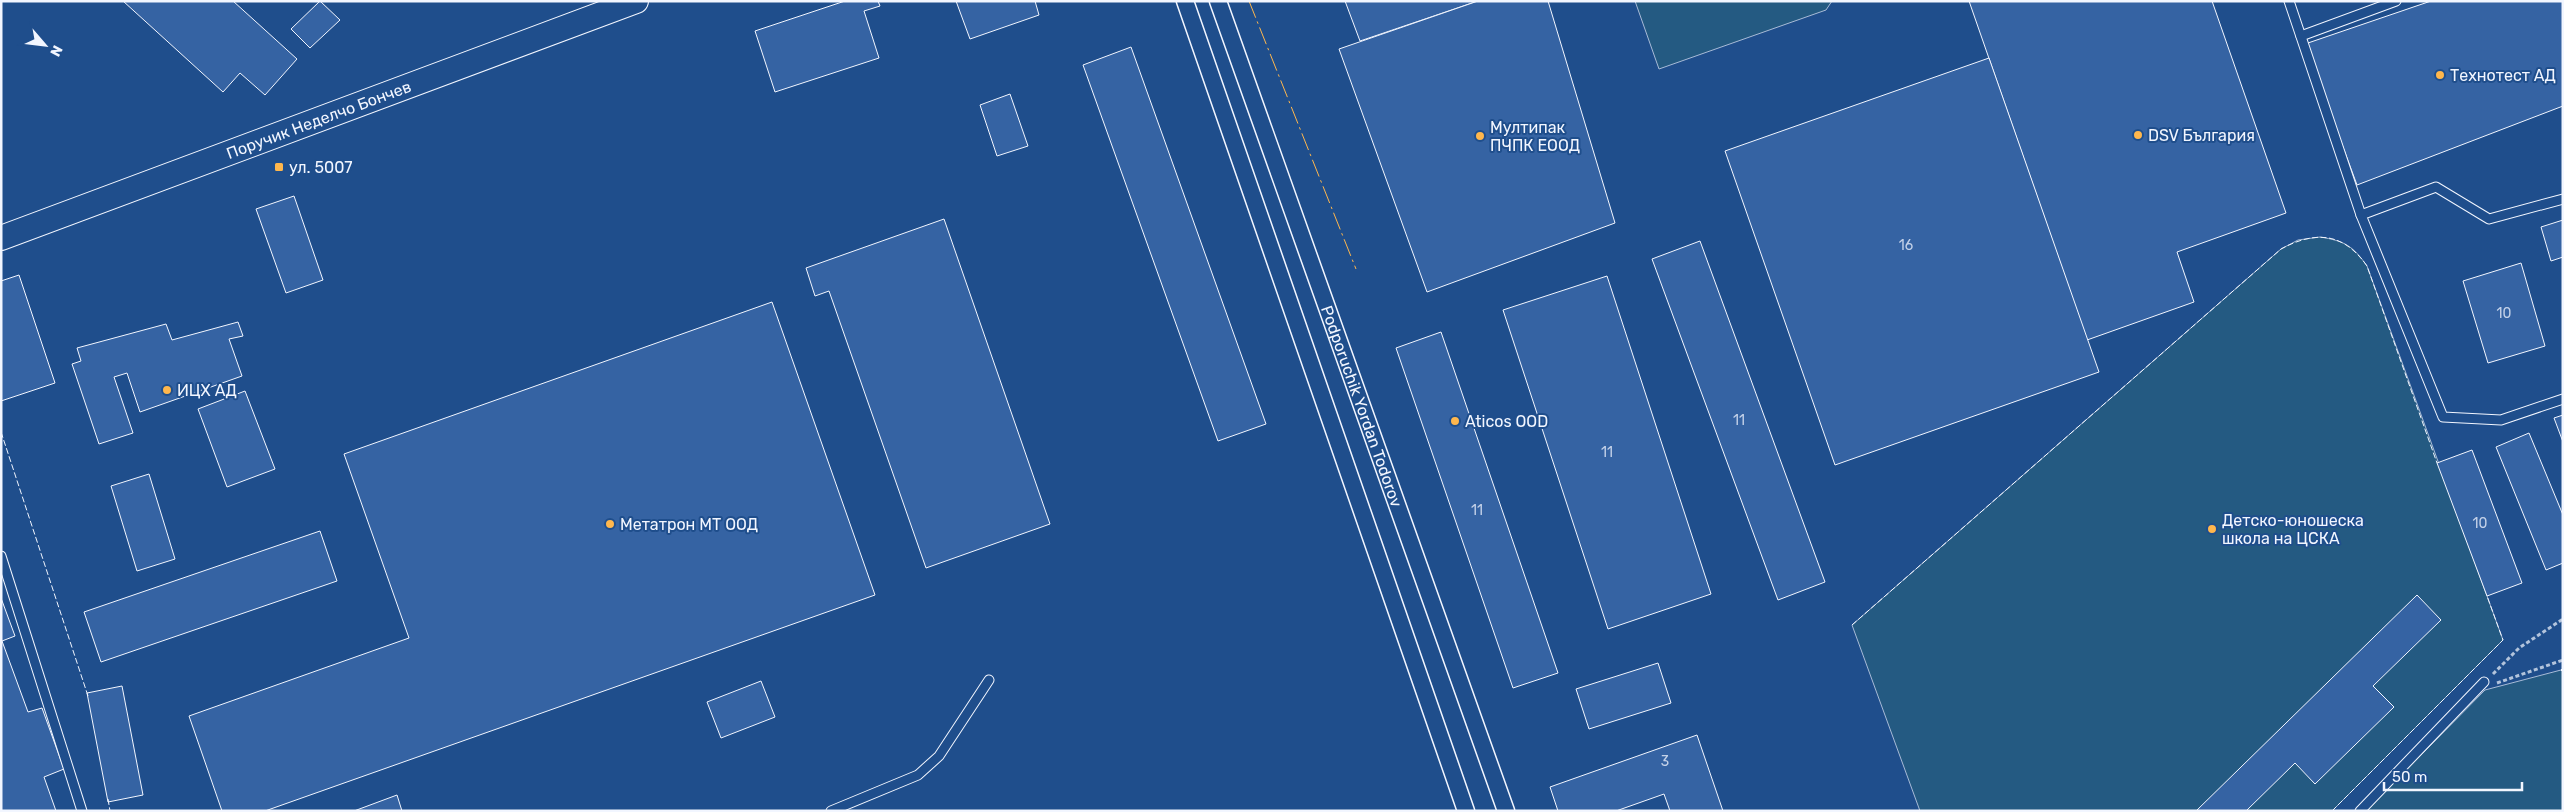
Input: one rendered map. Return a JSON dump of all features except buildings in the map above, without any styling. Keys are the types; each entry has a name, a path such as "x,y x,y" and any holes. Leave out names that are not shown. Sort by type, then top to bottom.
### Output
{"street":[{"name":"Поручик Неделчо Бончев","path":"1,238 636,1"},
{"name":"Podporuchik Yordan Todorov","path":"1185,1 1466,811"},
{"name":"Podporuchik Yordan Todorov","path":"1218,1 1506,811"}],"lane":[{"path":"2289,1 2361,215 2443,417 2501,420 2563,399"},
{"path":"2301,36 2396,1"},
{"path":"2361,215 2436,187 2489,220 2563,199"},
{"path":"1,556 82,811"},
{"path":"831,811 918,776 939,756 989,680"},
{"path":"2360,811 2487,684"}],"path":[{"path":"2487,684 2519,648 2563,619"},
{"path":"2487,684 2541,670 2563,660"}],"shaded area":[{"path":"1635,1 1832,1 1826,10 1659,69"},
{"name":"Детско-юношеска школа на ЦСКА","path":"2320,237 2336,240 2353,249 2367,266 2503,640 2332,811 1920,811 1852,625 2281,249 2298,240"},
{"path":"2561,670 2563,672 2563,811 2366,811 2485,690"}],"fence":[{"path":"1852,625 2281,249 2306,239 2318,237 2339,241 2358,255 2367,266 2437,463"},
{"path":"1,432 88,696"},
{"path":"2332,811 2503,640 2487,596"},
{"path":"2563,668 2561,670 2563,672"},
{"path":"108,799 110,811"}],"power":[{"path":"1249,1 1356,269"}],"place":[{"name":"Технотест АД","path":"2440,75"},
{"name":"DSV България","path":"2138,135"},
{"name":"Мултипак ПЧПК ЕООД","path":"1480,136"},
{"name":"ул. 5007","path":"279,167"},
{"name":"ИЦХ АД","path":"167,390"},
{"name":"Aticos OOD","path":"1455,421"},
{"name":"Метатрон МТ ООД","path":"610,524"},
{"name":"Детско-юношеска школа на ЦСКА","path":"2212,529"}]}
